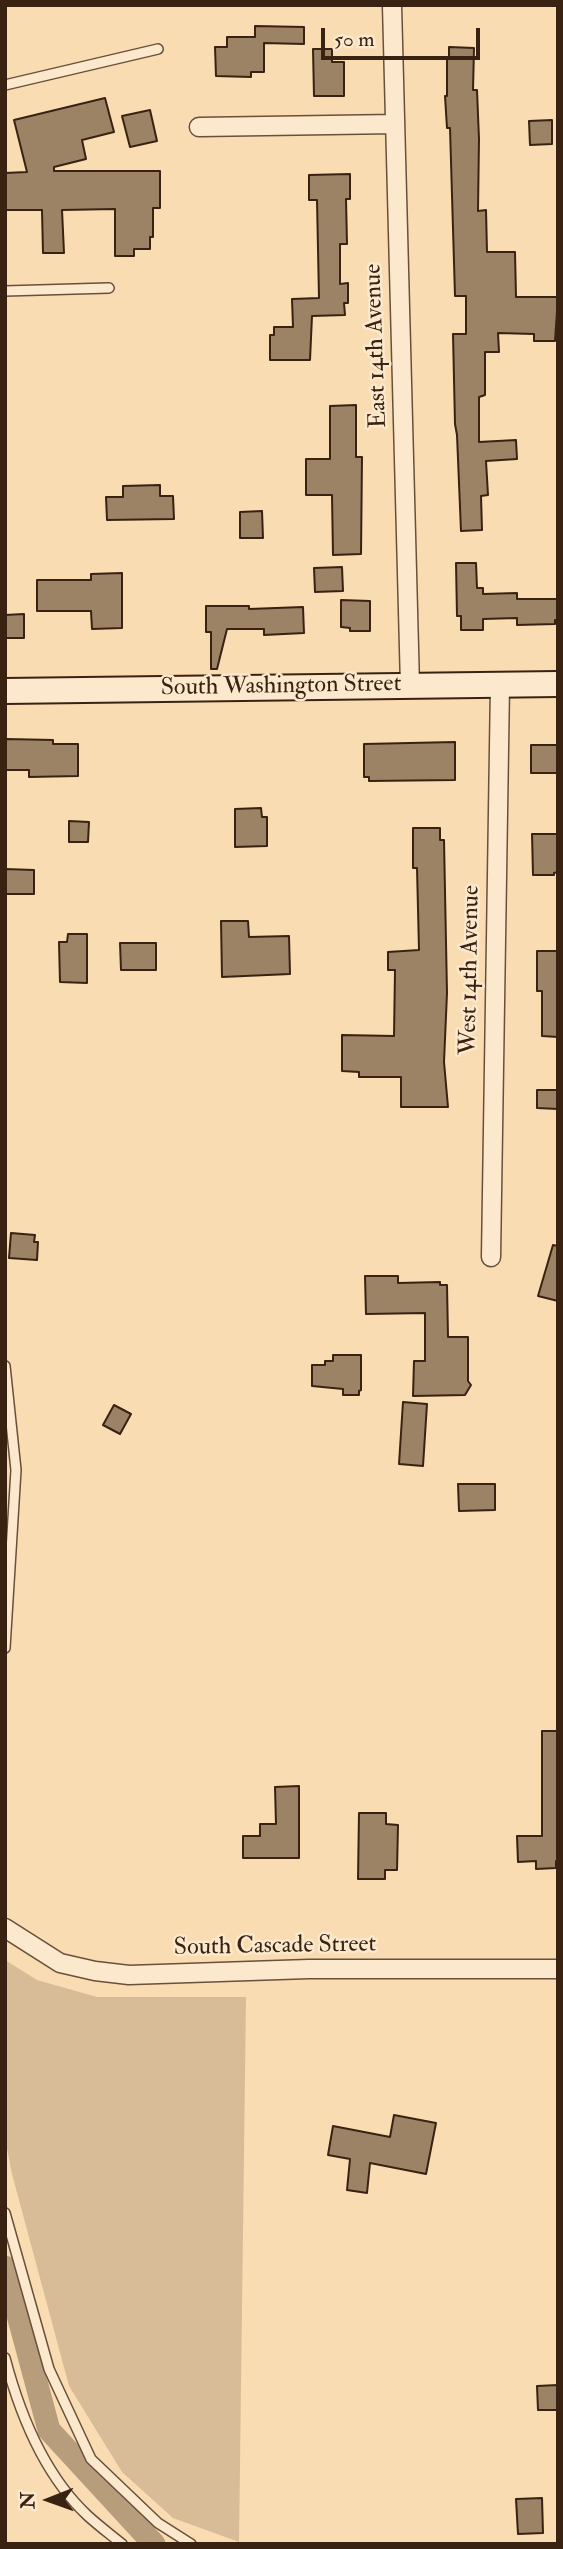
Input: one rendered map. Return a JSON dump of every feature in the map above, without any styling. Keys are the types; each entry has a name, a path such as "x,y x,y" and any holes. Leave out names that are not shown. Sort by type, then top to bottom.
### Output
{"main road":[{"name":"South Washington Street","path":"5,691 558,684"}],"street":[{"name":"East 14th Avenue","path":"392,5 410,686"},
{"path":"199,127 395,124"},
{"name":"West 14th Avenue","path":"491,1257 500,685"},
{"name":"South Cascade Street","path":"5,1928 60,1963 129,1975 309,1969 558,1969"}],"lane":[{"path":"5,85 158,49"},
{"path":"5,291 109,288"},
{"path":"5,1366 16,1470 5,1648"},
{"path":"5,2213 49,2369 92,2459 158,2523 191,2544"},
{"path":"5,2358 16,2399 47,2466 86,2515 122,2544"}],"shaded area":[{"path":"5,1960 37,1980 97,1997 246,1997 239,2542 173,2518 122,2472 69,2386 12,2174 5,2138"}],"building":[{"path":"255,26 304,27 304,44 264,43 264,72 251,72 251,77 216,76 215,47 227,47 227,37 255,37"},
{"path":"449,47 474,48 473,90 477,90 479,139 478,211 486,210 487,252 515,252 516,297 558,297 555,341 534,341 534,334 498,333 499,352 485,352 485,395 479,397 479,442 516,440 517,459 486,461 488,495 481,496 482,530 461,531 453,334 466,334 466,296 455,296 450,128 447,128 445,96"},
{"path":"313,49 332,49 332,62 344,62 344,96 314,96"},
{"path":"105,98 114,132 82,140 86,159 54,167 54,171 160,171 160,208 153,208 153,237 150,237 150,249 134,249 134,256 115,256 115,209 62,210 64,253 43,253 42,210 5,210 5,173 27,172 14,120"},
{"path":"150,110 157,141 130,147 122,116"},
{"path":"552,120 552,144 530,145 529,121"},
{"path":"350,174 350,199 346,199 347,244 340,244 340,284 348,283 348,303 344,303 345,315 312,316 310,360 270,360 270,335 274,335 274,327 293,327 292,299 319,298 317,200 309,200 309,175"},
{"path":"356,405 356,457 362,457 361,554 333,555 332,495 306,495 306,459 330,459 330,406"},
{"path":"160,485 160,496 173,496 174,519 107,520 106,497 123,497 123,486"},
{"path":"262,511 263,538 240,538 240,512"},
{"path":"456,563 476,563 477,588 483,588 483,594 517,593 517,599 558,599 558,620 555,620 555,624 517,625 517,618 483,619 483,630 461,630 461,616 457,616"},
{"path":"342,567 343,591 315,592 314,568"},
{"path":"122,573 122,628 92,629 91,611 37,611 37,580 91,580 91,574"},
{"path":"341,600 370,601 370,631 350,631 350,628 341,627"},
{"path":"206,606 249,606 249,609 303,607 304,633 264,635 264,629 227,629 217,669 211,669 211,632 206,632"},
{"path":"24,614 24,638 5,638 5,615"},
{"path":"6,739 53,740 53,744 78,744 78,776 29,777 29,770 5,770"},
{"path":"455,742 455,780 369,781 369,777 364,777 364,744"},
{"path":"531,745 558,745 558,773 531,773"},
{"path":"261,808 262,817 267,817 267,846 235,847 235,809"},
{"path":"69,821 89,822 88,842 69,842"},
{"path":"413,828 440,828 440,840 444,840 447,993 444,1062 448,1107 401,1107 401,1077 359,1077 359,1072 342,1071 342,1035 394,1036 395,970 388,970 388,952 419,950"},
{"path":"532,834 558,834 558,872 554,875 533,875"},
{"path":"5,869 34,870 34,894 5,894"},
{"path":"221,921 248,921 249,937 289,936 290,974 222,977"},
{"path":"68,934 87,934 87,983 60,982 59,942 67,942"},
{"path":"120,943 156,943 156,970 121,970"},
{"path":"537,951 558,951 558,1037 542,1036 542,991 537,991"},
{"path":"537,1090 558,1090 558,1109 537,1108"},
{"path":"11,1233 35,1235 34,1242 38,1242 37,1260 9,1258"},
{"path":"553,1245 558,1246 558,1301 538,1296"},
{"path":"365,1276 398,1276 398,1283 440,1282 440,1285 447,1285 448,1337 468,1337 468,1381 471,1385 465,1395 413,1396 414,1361 425,1361 425,1313 366,1314"},
{"path":"333,1355 361,1355 359,1395 343,1395 343,1389 312,1386 312,1365 325,1365 325,1361 333,1361"},
{"path":"403,1402 427,1404 423,1466 399,1464"},
{"path":"114,1405 131,1414 120,1434 103,1425"},
{"path":"458,1484 495,1484 495,1510 459,1511"},
{"path":"542,1731 558,1731 558,1861 556,1868 536,1869 536,1861 518,1862 517,1836 542,1836"},
{"path":"299,1786 299,1858 243,1858 243,1836 260,1836 260,1824 276,1824 275,1787"},
{"path":"359,1813 386,1813 386,1824 398,1825 397,1870 385,1870 385,1879 358,1879"},
{"path":"394,2115 436,2123 426,2174 370,2163 367,2193 347,2190 350,2159 328,2155 333,2126 390,2137"},
{"path":"558,2385 558,2410 538,2410 537,2386"},
{"path":"542,2498 543,2533 518,2534 516,2499"}],"waterway":[{"path":"5,2267 49,2430 154,2544"}]}
